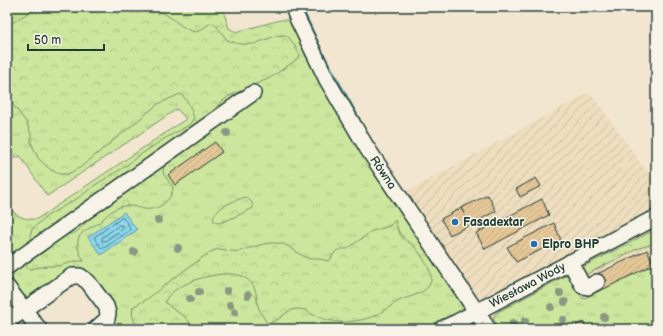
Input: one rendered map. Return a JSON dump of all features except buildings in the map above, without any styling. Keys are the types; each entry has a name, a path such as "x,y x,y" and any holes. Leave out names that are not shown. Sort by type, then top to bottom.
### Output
{"street":[{"name":"Równa","path":"293,7 327,80 367,148 488,329"},
{"path":"7,267 253,93"},
{"name":"Wiesława Wody","path":"441,329 656,218"},
{"path":"570,262 583,286 588,287 597,282"},
{"path":"7,322 72,276 80,276 88,282 107,309 107,319 96,329"},
{"path":"7,287 39,329"}],"shaded area":[{"path":"590,92 656,184 656,329 437,329 477,311 406,192"}],"green space":[{"path":"116,6 146,9 165,14 189,30 200,30 211,23 215,24 227,40 239,44 254,44 275,36 286,35 291,40 300,55 293,62 270,78 229,96 219,104 208,117 128,172 106,190 37,238 32,239 30,236 32,229 47,216 81,196 164,139 189,125 194,118 187,101 180,94 158,104 81,167 68,174 60,174 51,170 38,158 31,142 31,134 27,123 7,97 7,26 31,11 43,7"},
{"path":"222,7 229,28 236,32 280,20 292,22 466,309 445,321 423,329 114,329 109,322 116,316 88,278 30,298 24,296 18,291 12,281 14,265 7,255 7,204 13,212 23,218 37,219 186,119 177,109 47,196 20,156 15,159 7,148 7,8"},
{"path":"164,165 163,173 173,188 172,193 163,204 154,209 126,206 112,211 98,223 82,233 79,237 78,247 84,261 75,261 59,266 29,269 26,266 31,260 45,251 61,237 76,232 94,215"},
{"path":"245,197 251,201 253,208 219,223 213,220 214,215 221,208"},
{"path":"395,220 400,234 414,246 426,262 430,272 431,281 423,291 398,301 376,315 357,321 339,322 322,318 303,310 294,309 276,321 267,323 259,309 256,293 251,282 239,275 228,274 216,275 189,282 178,288 165,302 188,320 193,329 135,329 132,314 133,307 147,299 183,271 215,250 221,249 239,251 262,244 281,243 307,258 327,261 331,259 337,251 347,249 372,231 390,226"},
{"path":"656,229 656,250 653,244 639,248 581,277 577,270"},
{"path":"656,263 656,329 494,329 493,327 497,325 493,318 496,313 569,274 583,299"}],"water":[{"path":"124,212 137,230 101,255 88,237"}],"waterway":[{"path":"301,7 324,56 359,119"}],"place":[{"name":"Fasadextar","path":"455,222"},
{"name":"Elpro BHP","path":"534,244"}]}
